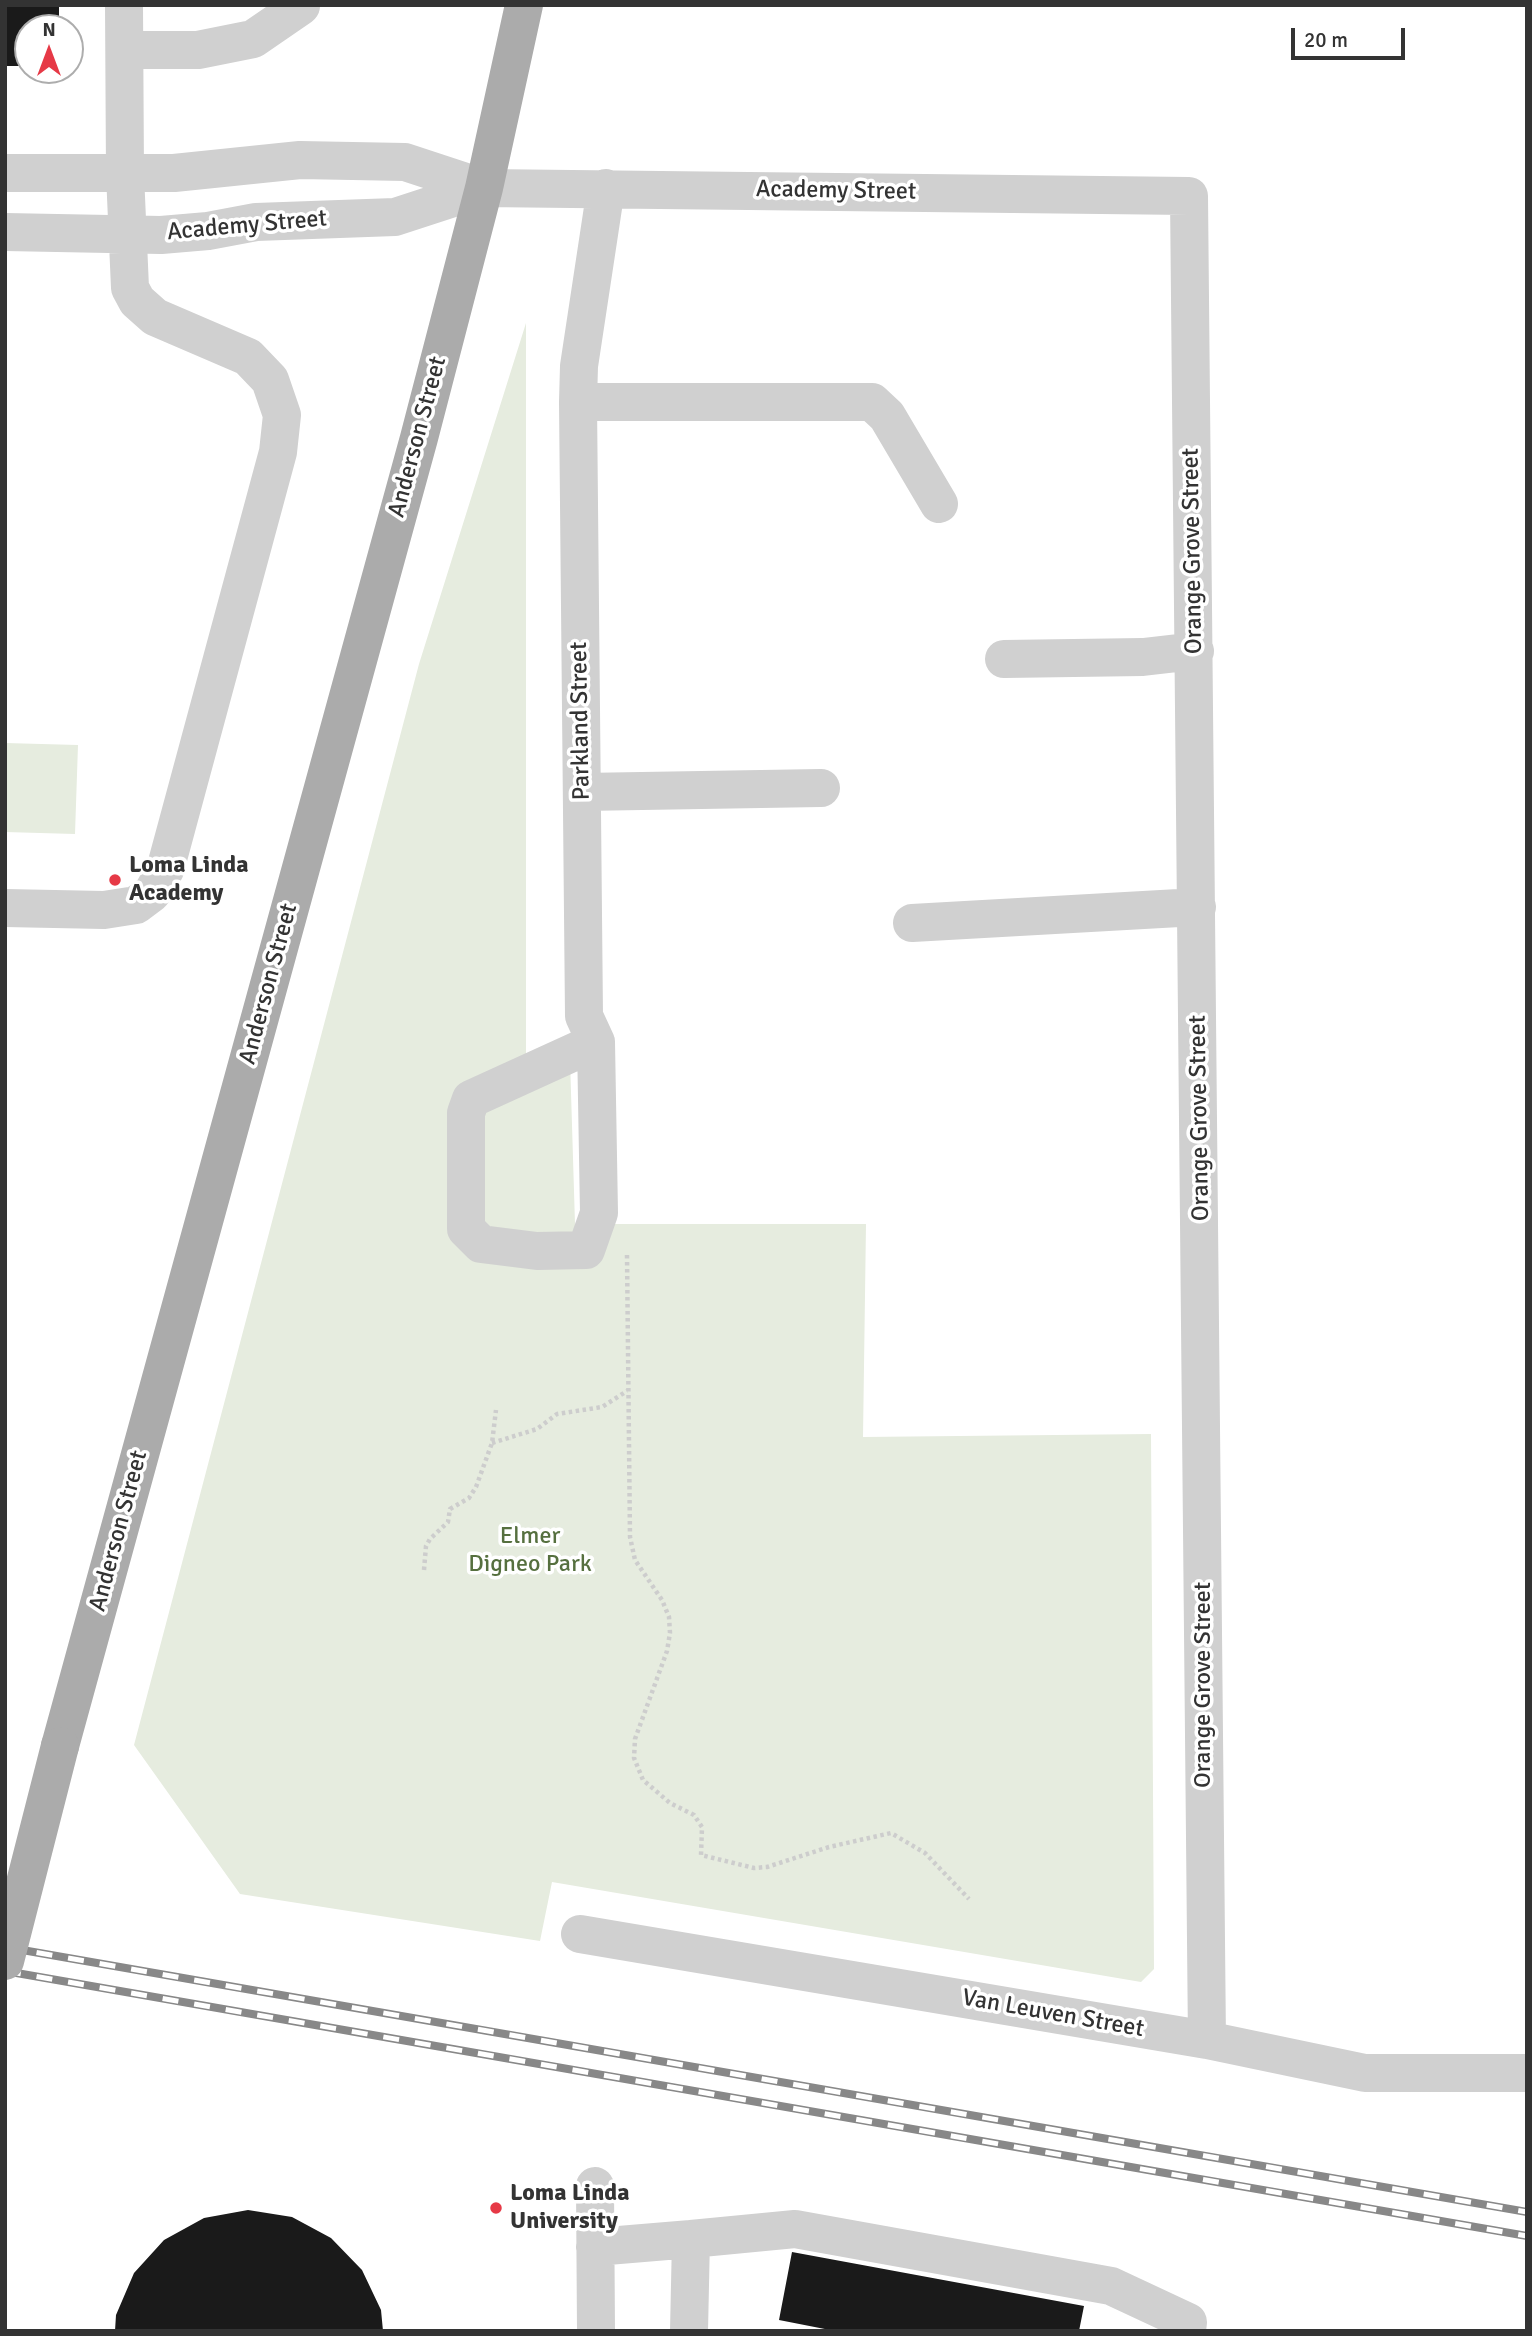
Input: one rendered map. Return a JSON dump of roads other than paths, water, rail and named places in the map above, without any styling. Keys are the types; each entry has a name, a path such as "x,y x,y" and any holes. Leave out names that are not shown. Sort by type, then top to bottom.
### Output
{"main road":[{"name":"Anderson Street","path":"5,1961 60,1746 412,464 484,188 524,5"}],"street":[{"path":"5,908 104,910 136,905 152,893 164,870 278,452 282,415 270,380 248,357 155,317 137,301 130,288 126,232 124,5"},
{"path":"125,50 198,50 253,39 301,6"},
{"name":"Academy Street","path":"5,173 125,174 211,170 300,160 405,162 484,188"},
{"name":"Academy Street","path":"5,232 126,232 161,235 208,231 256,222 395,216 484,188 1189,196"},
{"name":"Parkland Street","path":"596,1042 471,1099 466,1113 466,1229 481,1244 537,1251 586,1250 599,1213 596,1042 584,1017 578,402 579,366 606,188"},
{"name":"Orange Grove Street","path":"1189,196 1207,2040"},
{"path":"578,402 872,402 887,416 939,504"},
{"path":"1004,659 1143,657 1195,651"},
{"path":"582,792 821,788"},
{"path":"912,923 1197,907"},
{"name":"Van Leuven Street","path":"580,1934 1207,2040 1365,2073 1527,2073"},
{"path":"595,2186 596,2331"},
{"path":"595,2247 795,2230 1111,2286 1188,2322 1187,2331"},
{"path":"689,2331 691,2239"}],"railway":[{"path":"5,1947 1527,2212"},
{"path":"5,1971 1527,2236"}],"place":[{"name":"Loma Linda Academy","path":"115,880"},
{"name":"Loma Linda University","path":"496,2208"}],"park label":[{"name":"Elmer Digneo Park","path":"530,1551"}]}
